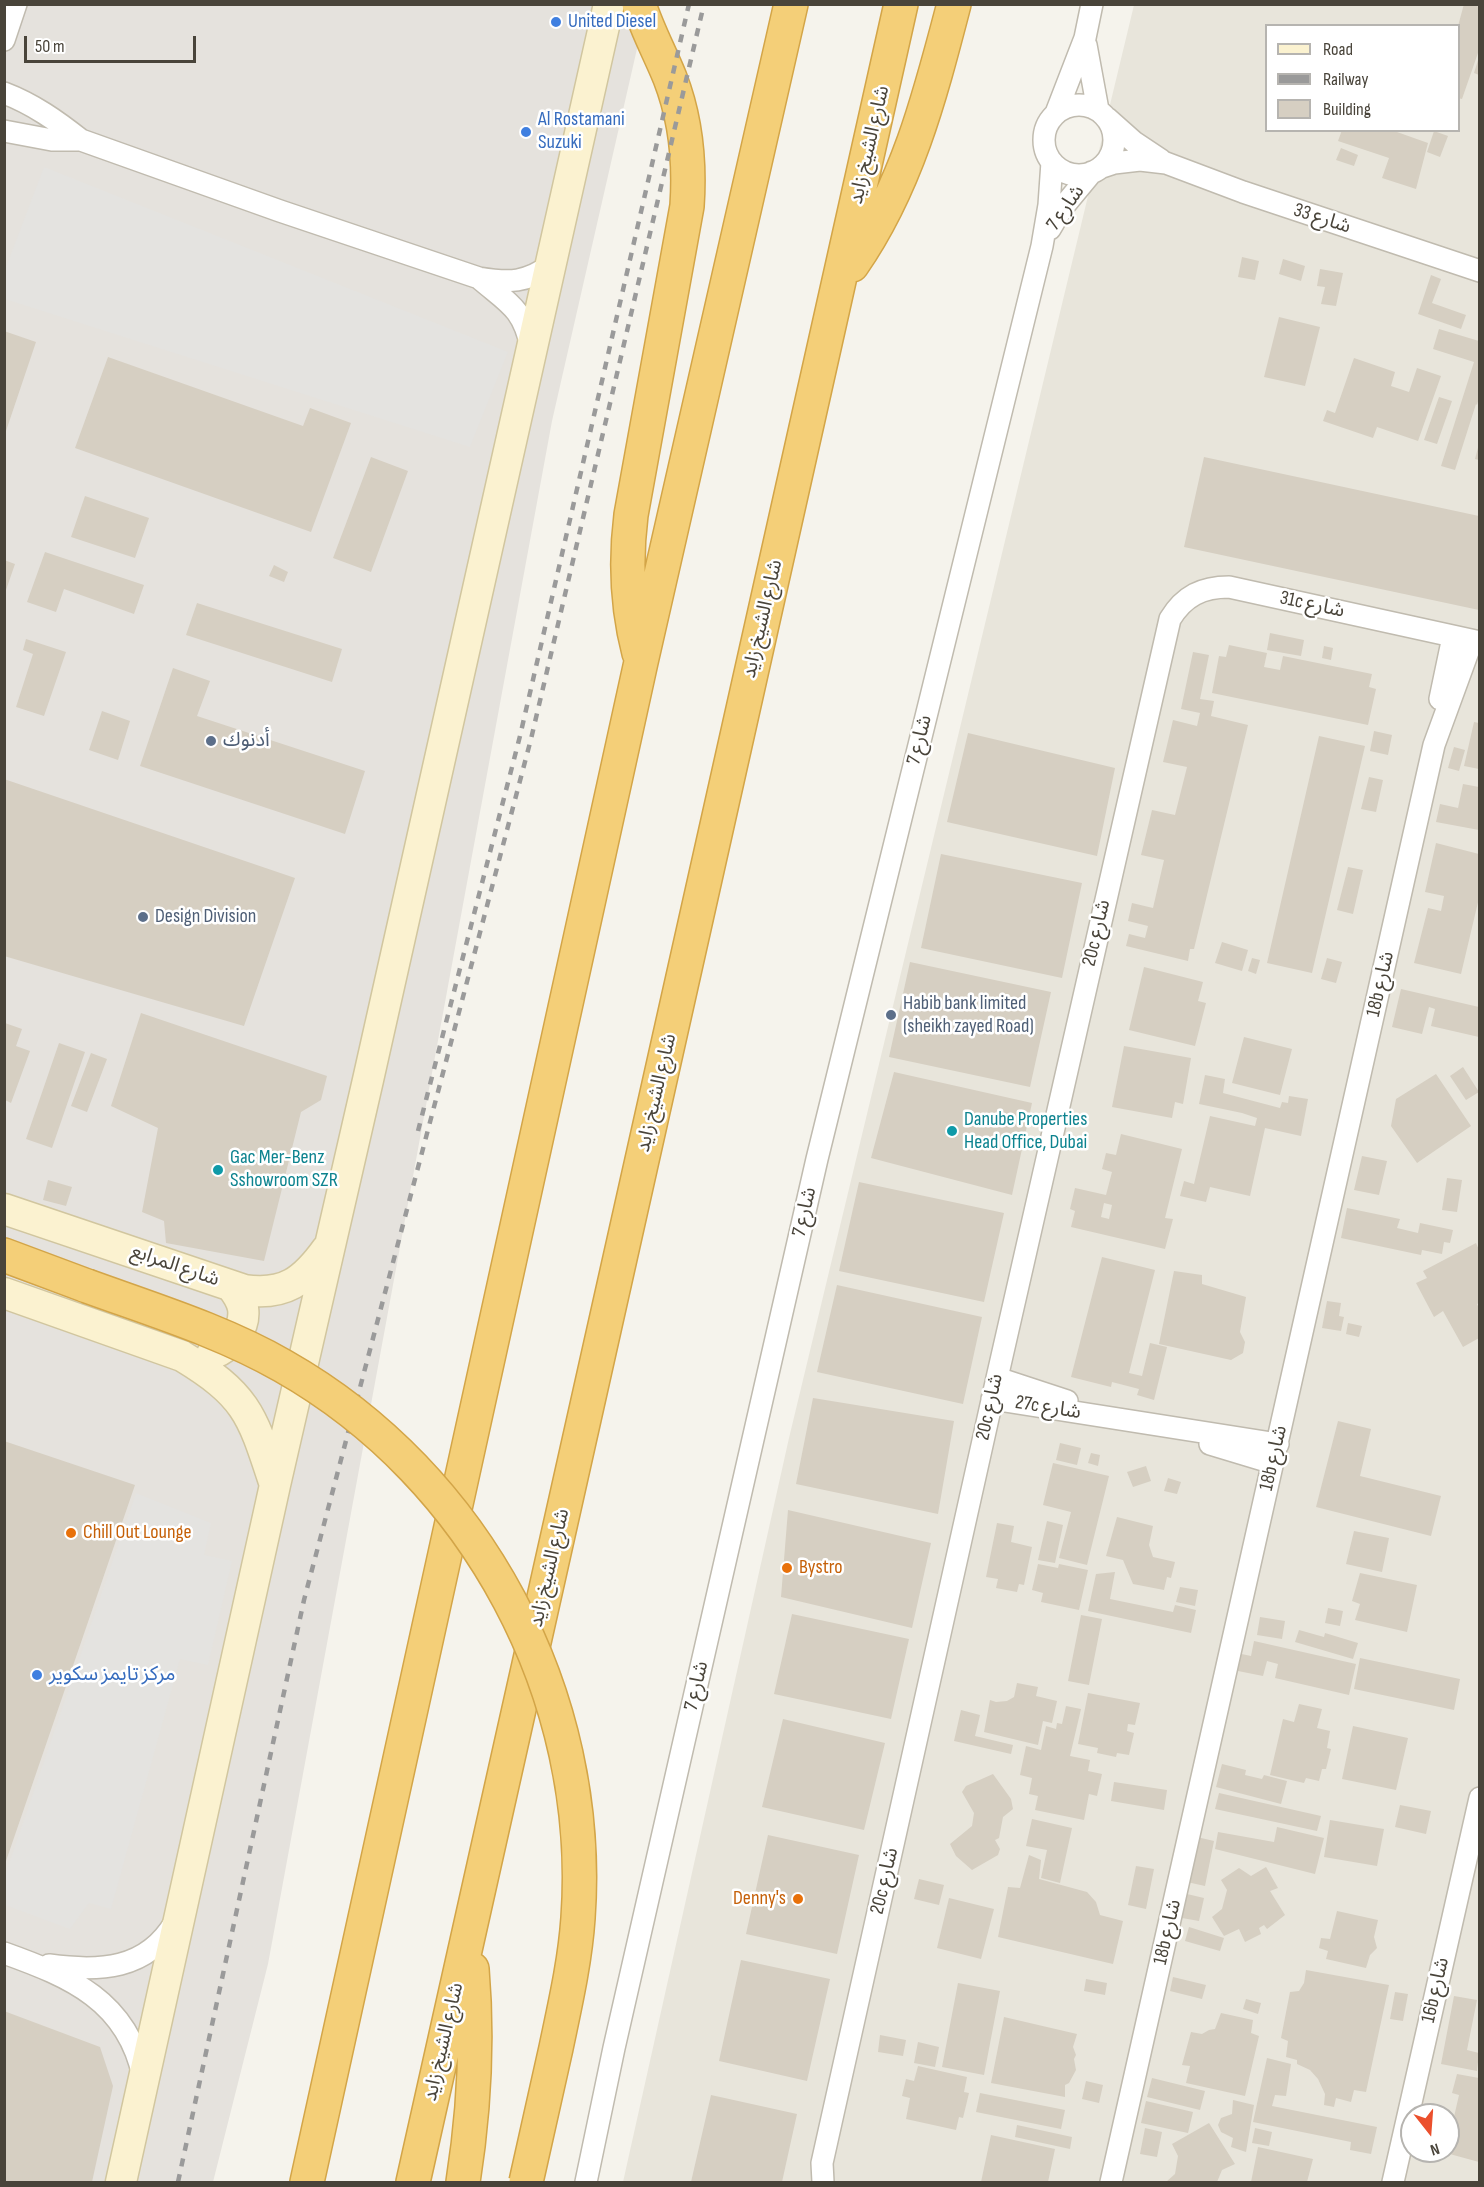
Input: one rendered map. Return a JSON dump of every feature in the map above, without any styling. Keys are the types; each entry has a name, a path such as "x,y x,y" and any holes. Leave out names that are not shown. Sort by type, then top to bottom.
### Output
{"highway":[{"path":"639,4 646,27 678,101 684,127 689,180 687,206 626,551 631,622 641,662"},
{"path":"288,2182 310,2170 641,662 791,4"},
{"name":"شارع الشيخ زايد","path":"413,2182 901,4"},
{"path":"839,284 880,220 912,152 930,98 954,4"},
{"path":"4,1255 204,1329 245,1346 284,1367 357,1416 398,1452 450,1509 500,1581 538,1660 553,1701 564,1743 575,1808 579,1874 578,1918 573,1961 526,2182"},
{"path":"463,2182 474,2073 474,2014 468,1933"}],"street":[{"path":"4,40 16,4"},
{"path":"121,2182 275,1485 331,1245 609,4"},
{"path":"1085,38 1090,74 1102,113 1112,126 1114,137 1109,158 1097,170 1082,175 1060,170 1046,153 1044,142 1049,122 1056,113 1085,38 1092,4"},
{"path":"4,93 58,121 81,140"},
{"path":"1056,113 1066,107 1076,105 1088,106 1102,113"},
{"name":"شارع 33","path":"1102,113 1134,142 1166,163 1243,192 1479,271"},
{"path":"4,131 51,140 81,140 280,211 479,278 499,282 515,281 528,278 552,264"},
{"name":"شارع 33","path":"1097,170 1114,163 1140,160 1166,163"},
{"name":"شارع 7","path":"586,2182 617,2036 817,1159 1041,246 1052,162"},
{"name":"شارع 7","path":"1041,246 1063,207 1097,170"},
{"path":"479,278 515,308 527,328 532,348"},
{"name":"31c شارع","path":"1166,632 1177,607 1188,597 1200,590 1229,587 1468,640"},
{"name":"20c شارع","path":"823,2182 822,2163 1166,632"},
{"name":"18b شارع","path":"1114,2179 1434,745 1437,711 1468,640"},
{"name":"شارع المرابع","path":"4,1209 231,1286 258,1292 285,1288 308,1274 331,1245"},
{"path":"182,1356 211,1354 233,1340 243,1315 239,1298 231,1286"},
{"path":"4,1293 182,1356 220,1381 243,1404 258,1433 275,1485"},
{"name":"27c شارع","path":"997,1378 1103,1416"},
{"name":"27c شارع","path":"992,1399 1168,1428 1195,1439 1276,1454"},
{"name":"16b شارع","path":"1393,2182 1479,1798"},
{"path":"31,1963 98,1969 130,1961 145,1953 166,1935 183,1904"},
{"path":"4,1953 79,1986 99,1999 116,2016 130,2037 139,2059 144,2083"}],"shaded area":[{"path":"5,5 647,5 552,421 268,1964 213,2182 5,2182"},
{"path":"1134,5 1479,5 1479,2182 623,2182 789,1438"},
{"path":"44,167 508,352 470,447 5,299 5,270"},
{"path":"136,1493 211,1523 204,1555 232,1561 208,1665 180,1659 111,1909 89,1903 70,1929 5,1905 5,1875"}],"building":[{"path":"1464,4 1477,4 1479,7 1479,50 1462,99 1460,98 1459,24"},
{"path":"1479,57 1479,75 1474,73"},
{"path":"1341,132 1397,132 1428,143 1416,189 1382,178 1389,158 1338,141"},
{"path":"1434,132 1448,136 1440,157 1427,152"},
{"path":"1341,148 1358,155 1354,166 1336,160"},
{"path":"1242,257 1259,261 1255,280 1238,277"},
{"path":"1283,259 1305,266 1301,281 1279,274"},
{"path":"1320,269 1343,273 1336,306 1321,304 1325,287 1317,286"},
{"path":"1431,275 1441,279 1432,303 1466,315 1461,329 1418,314"},
{"path":"1279,317 1320,327 1305,386 1264,377"},
{"path":"1439,329 1479,341 1479,398 1455,470 1441,466 1474,362 1433,349"},
{"path":"4,331 36,342 5,434 4,434"},
{"path":"108,357 303,426 310,408 351,423 311,532 75,448"},
{"path":"1354,358 1395,372 1391,386 1409,392 1417,368 1441,376 1418,441 1377,427 1373,438 1323,421 1327,410 1335,413"},
{"path":"1439,397 1452,401 1437,444 1424,440"},
{"path":"1479,444 1479,460 1475,459"},
{"path":"371,457 408,471 371,572 333,558"},
{"path":"1204,457 1479,516 1479,610 1184,547"},
{"path":"85,496 149,518 135,558 71,537"},
{"path":"45,552 144,585 134,614 64,589 56,612 27,602"},
{"path":"4,560 15,564 5,593 4,593"},
{"path":"274,565 288,572 284,582 269,576"},
{"path":"197,603 342,649 332,682 186,635"},
{"path":"1270,633 1304,640 1301,656 1267,650"},
{"path":"26,639 66,652 44,716 16,707 33,654 23,650"},
{"path":"1229,645 1267,653 1264,667 1280,670 1283,656 1372,674 1369,687 1376,689 1368,725 1212,693 1219,656 1226,657"},
{"path":"1324,646 1333,648 1331,660 1322,658"},
{"path":"1193,652 1209,655 1200,699 1214,701 1211,716 1248,725 1194,949 1190,949 1188,961 1126,946 1129,934 1145,938 1148,926 1128,921 1132,903 1153,908 1164,860 1141,855 1152,810 1175,815 1187,767 1163,762 1173,720 1197,726 1200,713 1181,709"},
{"name":"أدنوك","path":"173,668 210,681 197,716 365,771 345,834 140,766"},
{"path":"102,711 130,721 118,760 89,750"},
{"path":"1474,722 1479,723 1479,769 1464,766"},
{"path":"1374,731 1392,735 1388,755 1370,751"},
{"path":"968,733 1115,768 1097,856 947,822"},
{"path":"1319,736 1365,746 1312,973 1267,963"},
{"path":"1454,747 1465,750 1459,771 1448,768"},
{"path":"1369,777 1383,780 1376,812 1361,809"},
{"name":"Design Division","path":"4,779 295,878 244,1026 4,956"},
{"path":"1463,784 1479,787 1479,830 1436,822 1440,804 1458,808"},
{"path":"1436,843 1479,854 1479,898 1461,974 1414,963 1428,908 1441,911 1444,896 1425,892"},
{"path":"941,854 1082,883 1062,978 921,948"},
{"path":"1348,867 1363,870 1353,914 1337,910"},
{"path":"1222,942 1248,950 1242,971 1215,963"},
{"path":"1252,958 1260,960 1256,974 1248,971"},
{"path":"1327,958 1342,962 1336,983 1321,979"},
{"path":"910,962 1051,992 1030,1087 889,1057"},
{"path":"1144,967 1203,982 1198,1001 1206,1003 1195,1046 1129,1030"},
{"path":"1401,989 1479,1007 1479,1037 1431,1026 1435,1009 1429,1007 1422,1034 1392,1027"},
{"name":"Gac Mer-Benz Sshowroom SZR","path":"141,1013 327,1076 321,1100 301,1112 264,1261 166,1243 164,1221 142,1212 158,1128 111,1106"},
{"path":"5,1023 22,1029 16,1046 30,1051 11,1103 5,1100"},
{"path":"1244,1037 1292,1049 1280,1095 1232,1083"},
{"path":"59,1043 85,1052 52,1148 26,1139"},
{"path":"1124,1046 1191,1058 1183,1104 1175,1102 1172,1118 1112,1107"},
{"path":"91,1053 107,1059 87,1112 71,1106"},
{"path":"1463,1067 1479,1092 1466,1100 1450,1076"},
{"name":"Danube Properties Head Office, Dubai","path":"894,1072 1032,1103 1012,1195 871,1158"},
{"path":"1436,1074 1471,1126 1417,1163 1391,1126 1396,1099"},
{"path":"1205,1075 1225,1079 1223,1093 1280,1108 1282,1102 1288,1103 1289,1096 1308,1099 1301,1136 1265,1128 1250,1196 1210,1187 1206,1202 1180,1196 1184,1181 1194,1184 1210,1116 1255,1126 1257,1118 1199,1104"},
{"path":"1121,1134 1182,1149 1165,1218 1173,1219 1165,1249 1071,1227 1075,1211 1070,1209 1075,1188 1106,1195 1112,1172 1102,1169 1106,1153 1116,1155","holes":["1104,1203 1112,1205 1109,1219 1101,1217"]},
{"path":"1362,1156 1387,1161 1379,1195 1354,1190"},
{"path":"1447,1178 1462,1180 1457,1212 1442,1210"},
{"path":"48,1180 72,1187 66,1206 43,1200"},
{"path":"859,1182 1004,1213 984,1302 839,1271"},
{"path":"1347,1208 1400,1219 1397,1228 1418,1233 1420,1223 1453,1230 1450,1243 1444,1242 1442,1254 1422,1250 1421,1255 1341,1238"},
{"path":"1476,1243 1479,1250 1479,1303 1477,1304 1479,1338 1463,1347 1443,1311 1434,1317 1416,1283 1427,1278 1423,1271"},
{"path":"1102,1257 1155,1270 1129,1373 1142,1376 1150,1343 1167,1347 1154,1400 1137,1395 1139,1389 1112,1382 1111,1387 1071,1377"},
{"path":"1174,1271 1202,1275 1202,1284 1246,1297 1240,1332 1245,1342 1243,1353 1231,1360 1159,1344"},
{"path":"837,1285 982,1317 963,1404 817,1372"},
{"path":"1327,1301 1341,1303 1339,1316 1344,1317 1341,1331 1322,1328"},
{"path":"1348,1323 1362,1326 1359,1337 1346,1334"},
{"path":"813,1398 954,1421 938,1514 796,1484"},
{"path":"1338,1421 1371,1429 1360,1476 1441,1496 1431,1536 1316,1507"},
{"name":"مركز تايمز سكوير","path":"4,1441 135,1485 5,1864 4,1864"},
{"path":"1060,1443 1081,1448 1077,1465 1056,1460"},
{"path":"1091,1453 1100,1455 1098,1466 1088,1463"},
{"path":"1053,1463 1109,1476 1087,1565 1059,1558 1071,1512 1043,1505"},
{"path":"1146,1466 1151,1481 1133,1487 1127,1472"},
{"path":"1168,1478 1181,1482 1177,1494 1164,1491"},
{"path":"788,1510 931,1543 912,1628 781,1597"},
{"path":"1117,1517 1153,1526 1149,1545 1153,1557 1175,1562 1171,1578 1167,1577 1164,1590 1133,1584 1123,1560 1106,1556"},
{"path":"1047,1521 1063,1525 1055,1563 1038,1560"},
{"path":"997,1523 1014,1526 1011,1542 1032,1547 1024,1585 1019,1584 1017,1592 996,1588 998,1579 986,1577"},
{"path":"1354,1531 1389,1538 1382,1572 1346,1564"},
{"path":"1038,1564 1058,1568 1059,1564 1088,1570 1079,1610 1041,1602 1043,1593 1032,1590"},
{"path":"1115,1572 1110,1599 1173,1612 1175,1605 1196,1610 1191,1633 1088,1611 1096,1574"},
{"path":"1360,1573 1417,1585 1407,1632 1355,1620 1360,1604 1352,1601"},
{"path":"1180,1587 1198,1590 1195,1606 1176,1602"},
{"path":"1328,1608 1343,1611 1340,1626 1325,1623"},
{"path":"792,1614 909,1639 891,1719 774,1694"},
{"path":"1081,1615 1102,1619 1089,1685 1068,1681"},
{"path":"1260,1617 1285,1621 1282,1639 1257,1635"},
{"path":"1299,1630 1324,1637 1325,1633 1358,1643 1353,1659 1295,1642"},
{"path":"1254,1641 1356,1664 1349,1695 1275,1678 1278,1664 1267,1661 1263,1676 1233,1670 1237,1653 1251,1656"},
{"path":"1360,1658 1460,1679 1454,1710 1354,1689"},
{"path":"1017,1683 1038,1687 1036,1696 1057,1701 1052,1723 1043,1721 1038,1745 984,1732 990,1700 1007,1701 1014,1697"},
{"path":"1088,1693 1140,1703 1135,1725 1128,1724 1127,1731 1134,1733 1129,1755 1117,1753 1116,1757 1097,1753 1098,1748 1078,1744"},
{"path":"1299,1704 1322,1709 1317,1728 1330,1731 1327,1748 1331,1749 1326,1769 1322,1769 1319,1781 1306,1778 1304,1783 1270,1775 1283,1719 1294,1722"},
{"path":"1066,1706 1081,1709 1070,1756 1090,1760 1088,1771 1102,1774 1097,1796 1089,1794 1084,1820 1035,1810 1038,1796 1029,1794 1032,1778 1020,1775 1026,1746 1041,1750 1046,1726 1056,1729 1057,1723 1062,1724"},
{"path":"961,1710 980,1715 975,1736 1013,1745 1011,1754 954,1741"},
{"path":"783,1719 885,1743 864,1830 762,1807"},
{"path":"1353,1726 1408,1738 1396,1790 1342,1779"},
{"path":"1222,1764 1246,1770 1245,1775 1262,1779 1264,1775 1287,1781 1281,1804 1216,1787"},
{"path":"993,1774 1011,1799 1013,1809 1003,1817 999,1838 995,1840 1000,1849 998,1855 972,1870 956,1856 950,1844 972,1826 974,1813 962,1792 966,1786"},
{"path":"1114,1782 1167,1790 1164,1810 1111,1801"},
{"path":"1219,1793 1321,1816 1317,1831 1215,1809"},
{"path":"1400,1805 1431,1811 1426,1834 1395,1827"},
{"path":"1032,1819 1072,1828 1060,1883 1041,1878 1047,1850 1026,1846"},
{"path":"1330,1820 1384,1829 1377,1866 1324,1857"},
{"path":"1277,1827 1324,1838 1315,1874 1215,1849 1218,1832 1274,1842"},
{"path":"768,1835 859,1855 837,1954 746,1934"},
{"path":"1197,1837 1214,1841 1205,1886 1187,1882"},
{"path":"1029,1855 1041,1860 1039,1879 1087,1892 1096,1902 1100,1915 1123,1921 1113,1964 998,1937 1008,1887 1020,1888"},
{"path":"1136,1866 1154,1869 1146,1909 1128,1905"},
{"path":"1266,1867 1278,1888 1270,1891 1285,1915 1267,1929 1264,1925 1259,1928 1261,1934 1245,1942 1239,1929 1224,1936 1212,1917 1222,1909 1227,1890 1221,1880 1239,1868 1251,1876"},
{"path":"919,1879 944,1885 939,1905 914,1899"},
{"path":"1187,1894 1204,1898 1199,1921 1182,1918"},
{"path":"949,1898 994,1909 981,1959 937,1948"},
{"path":"1337,1911 1378,1920 1374,1937 1377,1948 1370,1955 1366,1968 1326,1959 1328,1951 1319,1948 1321,1938 1330,1939"},
{"path":"1189,1927 1224,1938 1220,1951 1185,1941"},
{"path":"741,1960 830,1979 807,2081 719,2061"},
{"path":"1306,1970 1389,1985 1366,2092 1354,2090 1351,2102 1336,2098 1334,2107 1324,2105 1325,2094 1318,2079 1310,2070 1297,2064 1297,2060 1286,2057 1288,2041 1281,2038 1290,1992 1299,1991 1304,1983"},
{"path":"1173,1977 1206,1985 1202,1999 1170,1991"},
{"path":"1086,1979 1107,1983 1105,1995 1084,1991"},
{"path":"958,1983 1000,1991 984,2075 942,2067"},
{"path":"1395,1992 1408,1994 1403,2021 1390,2019"},
{"path":"1454,1996 1477,2000 1467,2050 1479,2053 1477,2071 1441,2064"},
{"path":"1246,1999 1261,2003 1258,2014 1243,2009"},
{"path":"4,2011 100,2047 113,2086 92,2182 4,2182"},
{"path":"1221,2013 1253,2020 1251,2033 1259,2036 1245,2096 1186,2083 1190,2066 1182,2065 1191,2032 1202,2034 1215,2029"},
{"path":"1004,2017 1077,2034 1073,2047 1076,2055 1074,2059 1076,2070 1069,2083 1065,2085 1065,2097 991,2083"},
{"path":"880,2035 906,2040 903,2056 878,2052"},
{"path":"918,2042 939,2047 935,2067 914,2063"},
{"path":"1267,2058 1291,2064 1286,2096 1275,2095 1272,2106 1377,2127 1371,2154 1350,2150 1351,2142 1253,2122"},
{"path":"918,2066 967,2077 964,2092 969,2093 963,2118 959,2117 956,2130 906,2119 910,2098 902,2096 906,2079 914,2081"},
{"path":"1457,2074 1479,2078 1479,2162 1460,2157 1460,2103 1457,2103 1459,2095 1452,2093"},
{"path":"1152,2078 1205,2091 1200,2110 1147,2097"},
{"path":"1086,2081 1103,2085 1099,2103 1082,2099"},
{"path":"980,2093 1065,2110 1061,2129 976,2112"},
{"path":"711,2095 797,2114 782,2182 691,2182"},
{"path":"1233,2100 1254,2105 1246,2152 1231,2147 1233,2138 1221,2132 1218,2125 1221,2118 1232,2114"},
{"path":"1146,2101 1193,2112 1188,2133 1141,2123"},
{"path":"1209,2123 1235,2164 1222,2170 1217,2182 1166,2182 1175,2174 1178,2156 1172,2144"},
{"path":"1017,2125 1072,2137 1070,2149 1015,2137"},
{"path":"1145,2128 1162,2132 1157,2157 1140,2154"},
{"path":"1255,2128 1272,2132 1269,2146 1252,2143"},
{"path":"991,2135 1055,2149 1048,2182 981,2182"},
{"path":"1258,2147 1313,2159 1307,2182 1251,2182"}],"railway":[{"path":"418,1131 520,736 689,4"},
{"path":"178,2182 304,1600 531,739 704,4"}],"place":[{"name":"United Diesel","path":"556,22"},
{"name":"Al Rostamani Suzuki","path":"526,132"},
{"name":"أدنوك","path":"211,741"},
{"name":"Design Division","path":"143,917"},
{"name":"Habib bank limited (sheikh zayed Road)","path":"891,1015"},
{"name":"Danube Properties Head Office, Dubai","path":"952,1131"},
{"name":"Gac Mer-Benz Sshowroom SZR","path":"218,1170"},
{"name":"Chill Out Lounge","path":"71,1533"},
{"name":"Bystro","path":"787,1568"},
{"name":"مركز تايمز سكوير","path":"37,1675"},
{"name":"Denny's","path":"798,1899"}]}
